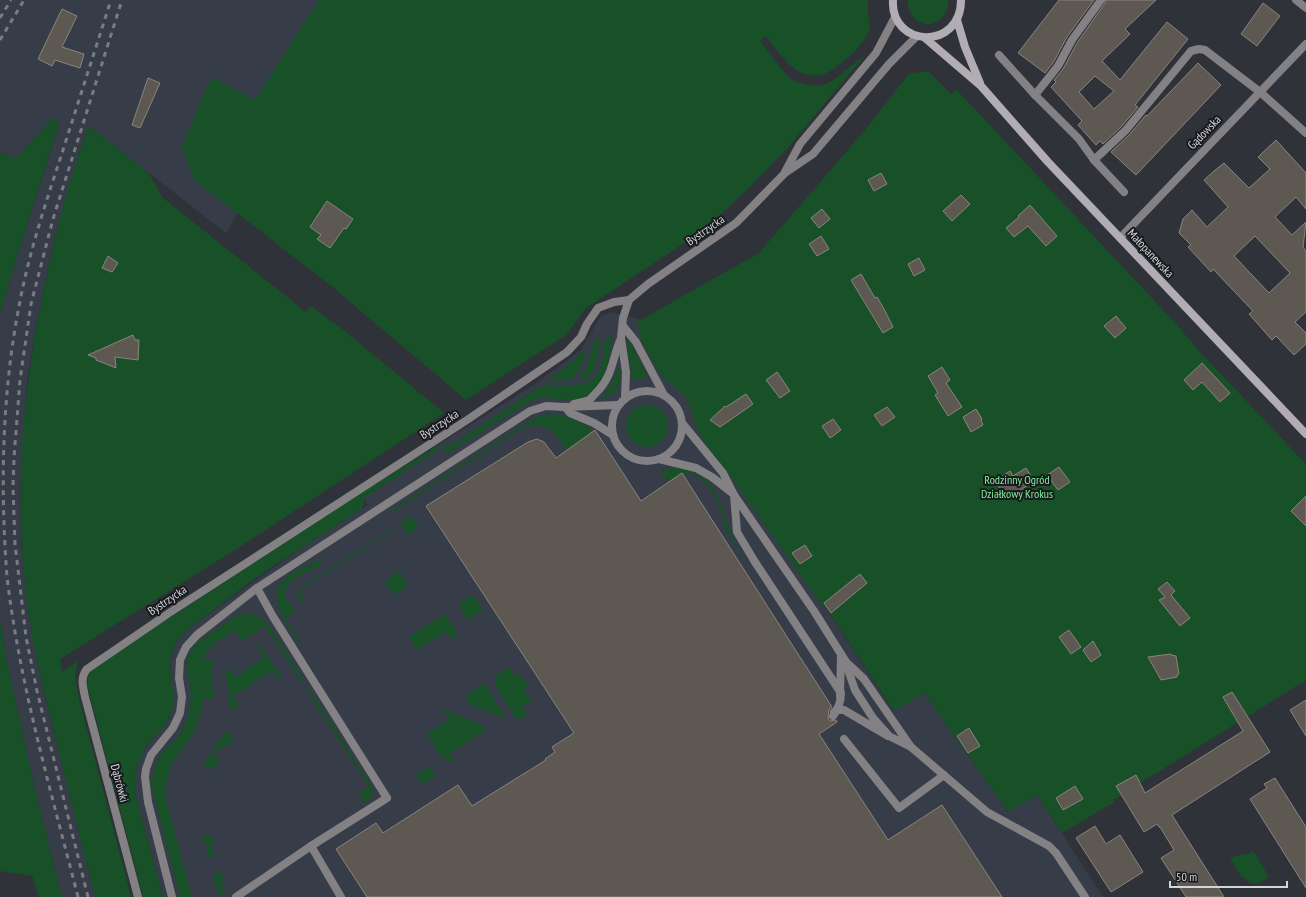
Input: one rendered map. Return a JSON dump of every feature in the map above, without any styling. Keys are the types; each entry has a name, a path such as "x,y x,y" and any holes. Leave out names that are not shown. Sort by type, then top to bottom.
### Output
{"street":[{"path":"893,0 892,7 895,17"},
{"path":"921,37 935,37 952,27 961,10 961,0"},
{"path":"1035,95 1058,66 1072,40 1101,0"},
{"path":"1296,0 1306,8"},
{"name":"Małopanewska","path":"895,17 900,26 908,32 921,37 981,86 1048,162 1306,434"},
{"name":"Bystrzycka","path":"785,173 800,144 876,53 895,17"},
{"name":"Małopanewska","path":"957,20 965,47 981,86"},
{"name":"Bystrzycka","path":"83,674 95,663 168,613 467,420 567,352 581,337 587,324 598,308 614,302 629,300 648,284 736,223 785,173 813,154 889,64 921,37"},
{"name":"Gądowska","path":"1120,238 1306,44"},
{"path":"1094,160 1126,130 1191,51 1199,49 1205,50 1260,92 1306,133"},
{"path":"999,55 1035,95 1079,139 1094,160 1124,192"},
{"path":"565,407 589,400 609,378 623,326 624,314 629,300"},
{"path":"623,326 636,342 662,394"},
{"path":"620,338 626,372 625,398"},
{"path":"643,390 662,394 669,398 679,409 683,424 682,436 677,446 669,454 660,459 649,461 636,460 626,454 618,446 613,435 612,424 614,414 618,405 625,398 634,393 643,390"},
{"path":"172,897 148,802 146,791 146,769 151,755 173,728 180,713 182,697 179,678 180,660 186,647 197,635 257,588 530,411 546,406 565,407 618,405"},
{"path":"565,407 570,413 594,423 613,435"},
{"path":"683,424 723,473 734,495 814,611 844,659 855,690 873,718 889,736"},
{"path":"660,459 696,468 712,477 734,495 737,532 841,693 839,707 834,714"},
{"path":"236,897 311,846 387,798 272,615 257,588"},
{"path":"834,714 838,704 844,659"},
{"path":"844,659 864,679 911,747"},
{"name":"Dąbrówki","path":"83,674 82,683 85,697 138,897"},
{"path":"834,714 840,710 844,710 911,747 987,812 1049,846 1060,859 1085,897"},
{"path":"844,739 899,808 944,775"},
{"path":"311,846 341,897"}],"shaded area":[{"path":"0,0 364,0 226,233 89,126 81,147 54,240 37,321 27,381 20,488 21,545 30,624 43,688 95,897 62,897 34,786 6,657 0,619 0,312 59,124 52,118 17,158 0,153"},
{"path":"612,312 642,320 771,524 893,711 924,693 1008,812 1037,795 1103,897 163,897 136,797 135,779 138,764 143,752 151,740 167,723 170,717 170,660 176,644 181,636 188,629 304,546 368,505 361,493 532,386 580,351 601,316"}],"green space":[{"path":"319,0 868,0 870,27 868,34 850,56 827,73 821,75 810,75 800,72 786,61 766,36 760,41 788,77 797,82 812,86 824,85 835,79 866,54 785,151 717,218 684,243 586,308 566,335 466,400 330,285 194,180 182,146 211,77 255,100"},
{"path":"908,0 948,0 947,10 942,18 936,22 928,24 920,22 914,18 909,10"},
{"name":"Rodzinny Ogród Działkowy Krokus","path":"928,71 951,94 956,89 1306,464 1306,680 1113,800 1114,802 1062,833 1037,795 1008,812 924,693 894,711 825,606 823,607 728,473 706,445 697,429 690,406 684,395 665,379 657,369 642,343 637,322 759,253 865,130 909,74"},
{"path":"52,118 59,123 0,312 0,153 17,158"},
{"path":"89,126 148,172 163,198 306,312 311,306 346,332 444,413 235,550 60,659 62,672 78,661 75,676 79,699 131,897 95,897 35,652 24,580 21,536 22,450 25,407 37,321 59,220"},
{"path":"612,335 606,368 597,387 589,394 580,399 534,399 450,452 443,451 445,446 455,443 538,388 551,385 581,384 593,379 601,366 605,340"},
{"path":"600,337 598,358 594,370 587,378 579,380 587,364 594,342"},
{"path":"627,341 630,342 647,375 646,378 634,380 632,378"},
{"path":"587,349 573,380 548,381"},
{"path":"618,367 620,368 621,373 617,388 606,398 601,399 611,385"},
{"path":"647,405 662,411 668,426 662,441 647,447 632,441 626,426 632,411"},
{"path":"547,414 559,415 572,419 593,431 567,451 550,430 538,426 523,428 392,512 391,510 528,422 539,416"},
{"path":"442,443 438,450 365,497 362,509 264,572 188,629 176,643 170,660 174,697 173,706 167,723 146,746 138,764 135,779 136,797 163,897 143,897 88,688 88,676 90,672 94,667 366,490"},
{"path":"670,468 685,470 706,479 717,496 734,539 749,565 723,526 725,524 720,509 710,488 705,482 691,473 675,480 667,479 661,473 663,470"},
{"path":"411,516 419,528 409,534 400,524"},
{"path":"392,529 393,530 299,591 306,602 299,600 297,593 299,589"},
{"path":"321,561 323,564 292,581 287,586 285,592 286,598 295,611 285,618 301,642 299,643 281,614 277,597 278,589 283,581 290,575 315,562"},
{"path":"400,571 407,585 403,590 395,594 391,591 385,581"},
{"path":"473,595 483,610 468,620 458,604"},
{"path":"246,613 258,616 267,623 304,681 301,682 265,626 242,641 235,631 215,643 203,657 214,663 211,676 214,699 203,698 196,727 189,740 171,765 166,791 167,804 192,897 180,897 151,784 153,773 160,755 178,737 188,718 190,708 190,686 187,662 190,653 195,645 204,638 231,620"},
{"path":"442,616 447,616 456,630 456,636 451,639 445,632 417,650 410,640 410,636"},
{"path":"0,619 6,657 34,786 62,897 39,897 32,876 0,871"},
{"path":"259,646 262,648 281,679 279,680 272,671 233,696 239,706 233,709 230,708 229,690 225,675 228,667 235,677 264,658 257,647"},
{"path":"509,667 514,675 522,676 526,682 527,687 524,691 531,701 522,707 528,717 516,719 495,685 496,675"},
{"path":"485,684 506,719 468,704 467,697"},
{"path":"309,689 373,788 372,797 365,804 359,793 369,787 306,690"},
{"path":"443,709 480,724 485,731 449,754 455,764 446,760 442,756 435,748 427,734 449,719"},
{"path":"227,731 234,741 214,753 220,763 211,769 206,768 205,765 208,758"},
{"path":"429,767 435,774 422,784 416,774"},
{"path":"208,833 215,842 210,846 216,855 211,857 208,855 203,838"},
{"path":"1253,851 1268,875 1267,880 1265,879 1257,884 1248,882 1243,877 1242,878 1230,858 1248,854"},
{"path":"219,871 225,880 220,884 226,893 222,895 218,892 214,876 215,873"}],"building":[{"path":"1059,0 1094,0 1067,37 1053,63 1045,73 1018,53"},
{"path":"1106,0 1156,0 1125,29 1130,34 1102,61 1120,80 1167,22 1188,39 1135,105 1138,107 1122,126 1103,144 1100,141 1096,145 1078,125 1082,121 1051,87 1056,82 1054,80 1063,69 1077,43","holes":["1095,76 1114,91 1094,109 1079,92"]},
{"path":"1263,3 1280,16 1257,46 1241,34"},
{"path":"62,9 77,16 62,47 84,54 80,68 55,60 52,66 38,59"},
{"path":"1198,63 1221,85 1136,175 1111,152"},
{"path":"148,78 160,83 140,128 132,125"},
{"path":"1276,140 1306,173 1306,209 1296,197 1275,217 1292,235 1306,222 1303,247 1306,251 1306,312 1295,322 1306,333 1306,344 1294,355 1276,336 1272,340 1249,314 1253,311 1213,269 1211,272 1188,247 1191,245 1179,233 1183,219 1192,210 1207,227 1228,207 1204,180 1224,163 1249,188 1270,169 1258,157","holes":["1255,236 1290,273 1269,293 1234,256"]},
{"path":"881,173 887,184 874,191 868,180"},
{"path":"961,195 970,204 952,221 943,211"},
{"path":"327,201 353,219 346,229 344,228 330,248 317,239 321,235 310,227"},
{"path":"1030,205 1057,236 1046,246 1028,226 1014,237 1006,228"},
{"path":"822,209 830,219 819,228 811,218"},
{"path":"821,236 829,249 817,256 809,244"},
{"path":"108,256 118,263 112,272 102,268"},
{"path":"919,258 925,270 914,276 908,264"},
{"path":"861,274 875,298 877,297 893,327 883,333 851,280"},
{"path":"1116,316 1126,328 1115,338 1104,326"},
{"path":"133,335 135,340 139,340 138,360 115,357 116,368 88,355"},
{"path":"1202,363 1230,393 1220,402 1202,382 1193,390 1184,380"},
{"path":"942,367 950,380 946,383 962,407 948,416 935,395 938,393 928,376"},
{"path":"777,372 790,391 780,398 766,380"},
{"path":"746,394 753,404 720,427 710,420 725,406 726,407"},
{"path":"887,407 895,417 882,426 874,415"},
{"path":"976,409 982,419 983,425 971,432 963,417"},
{"path":"833,419 841,430 830,438 822,426"},
{"path":"595,430 641,501 682,473 832,707 829,709 828,718 830,721 836,720 837,722 819,734 888,840 942,805 1002,897 367,897 336,849 376,823 383,833 458,785 472,806 546,760 545,759 555,752 552,747 574,733 426,506 528,442 537,439 544,442 556,458"},
{"path":"1059,467 1070,482 1058,490 1047,475"},
{"path":"1026,468 1034,481 1007,499 995,481 1010,471 1013,476"},
{"path":"1306,496 1306,526 1291,511"},
{"path":"805,545 812,556 800,564 792,553"},
{"path":"860,574 867,583 831,613 824,603"},
{"path":"1167,582 1175,591 1171,595 1190,618 1180,626 1159,600 1165,597 1158,589"},
{"path":"1069,630 1081,647 1071,654 1059,637"},
{"path":"1093,641 1101,655 1091,662 1083,650"},
{"path":"1171,654 1176,656 1179,674 1177,677 1161,680 1148,657"},
{"path":"1232,692 1270,752 1172,815 1224,897 1186,897 1161,858 1174,850 1160,827 1157,824 1144,832 1116,786 1136,775 1145,793 1243,731 1223,697"},
{"path":"1306,700 1306,736 1290,710"},
{"path":"969,728 980,746 968,753 957,736"},
{"path":"1275,778 1306,827 1306,888 1250,799 1267,788 1264,784"},
{"path":"1075,786 1083,799 1063,810 1056,798"},
{"path":"1095,826 1106,844 1120,835 1143,872 1111,892 1076,838"}],"railway":[{"path":"0,18 11,0"},
{"path":"0,40 24,0"},
{"path":"78,897 37,738 13,618 7,577 5,542 3,473 4,438 9,369 20,301 29,262 45,206 111,0"},
{"path":"88,897 37,691 26,637 15,544 13,487 14,458 20,380 31,304 53,219 122,0"}]}
